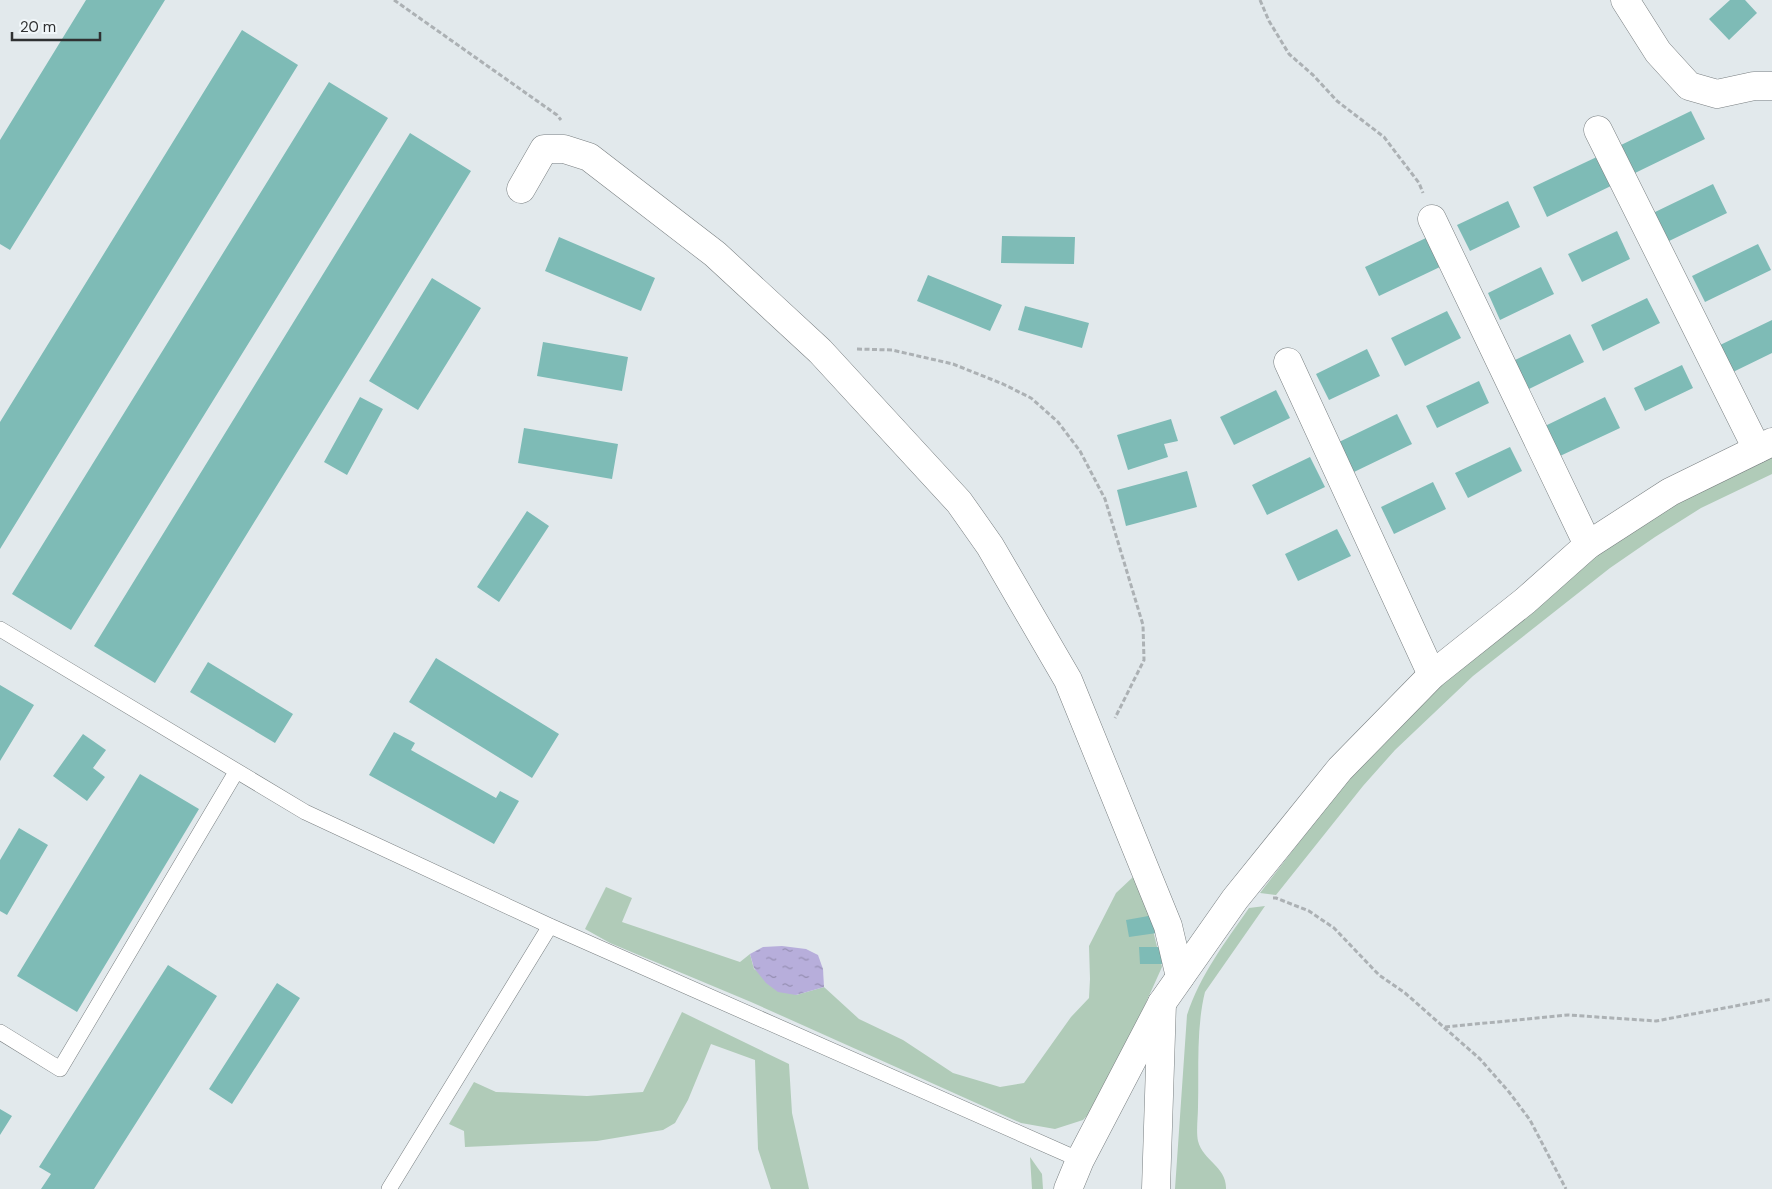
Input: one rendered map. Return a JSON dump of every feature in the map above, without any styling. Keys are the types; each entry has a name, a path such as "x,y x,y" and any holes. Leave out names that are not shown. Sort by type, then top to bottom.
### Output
{"street":[{"path":"1625,0 1658,52 1689,86 1716,94 1754,86 1772,86"},
{"path":"1068,1189 1080,1160 1162,1003 1235,899 1340,769 1432,674 1525,601 1588,545 1670,492 1764,446 1598,130"},
{"path":"521,189 544,149 564,149 588,157 715,254 820,351 959,502 990,546 1068,680 1168,926 1180,977"},
{"path":"1432,219 1588,545"},
{"path":"1288,362 1432,674"},
{"path":"1156,1189 1162,1003"}],"lane":[{"path":"0,629 305,812 550,926 1080,1160"},
{"path":"0,1032 60,1069 236,772"},
{"path":"389,1189 550,926"}],"path":[{"path":"394,0 557,115 562,122"},
{"path":"1260,0 1268,21 1288,54 1313,75 1337,101 1384,137 1419,183 1432,219"},
{"path":"820,351 892,350 953,364 1003,384 1030,398 1058,422 1080,451 1105,500 1144,625 1144,660 1097,749"},
{"path":"1235,899 1276,898 1309,912 1334,928 1379,975 1404,993 1480,1059 1509,1092 1530,1120 1566,1189"},
{"path":"1444,1027 1568,1015 1656,1021 1772,999"}],"green space":[{"path":"1772,454 1772,474 1701,508 1655,537 1610,568 1473,676 1395,750 1363,786 1276,895 1260,893 1357,767 1428,695 1589,558 1674,499"},
{"path":"1133,877 1148,910 1162,967 1102,1100 1083,1120 1055,1129 1021,1123 751,1002 610,943 585,929 606,887 632,898 622,922 740,962 750,954 754,969 796,995 824,987 859,1019 903,1040 953,1073 1000,1087 1024,1083 1071,1017 1089,998 1089,946 1116,893"},
{"path":"1265,906 1205,992 1200,1020 1197,1137 1205,1154 1223,1175 1226,1189 1175,1189 1187,1015 1206,972 1249,908"},
{"path":"682,1012 789,1064 792,1113 809,1189 771,1189 758,1149 755,1060 711,1044 688,1100 675,1123 663,1130 597,1141 465,1147 464,1131 449,1124 474,1082 496,1092 587,1096 643,1092"},
{"path":"1030,1157 1042,1174 1043,1189 1032,1189"}],"water":[{"path":"782,946 806,949 818,955 823,969 824,987 796,995 778,992 766,983 754,968 750,954 763,947"}],"building":[{"path":"86,0 165,0 10,250 0,244 0,140"},
{"path":"1730,0 1745,0 1757,13 1729,40 1709,19"},
{"path":"242,30 298,65 0,549 0,422"},
{"path":"329,82 388,118 71,630 12,594"},
{"path":"1691,111 1705,139 1635,173 1621,145"},
{"path":"410,133 471,171 155,683 94,646"},
{"path":"1601,155 1615,184 1547,217 1533,187"},
{"path":"1713,184 1727,213 1667,242 1653,213"},
{"path":"1508,201 1520,227 1470,251 1457,225"},
{"path":"1617,231 1630,259 1582,282 1568,254"},
{"path":"1002,236 1075,237 1074,264 1001,263"},
{"path":"559,237 655,278 641,311 545,271"},
{"path":"1428,237 1442,266 1379,296 1365,267"},
{"path":"1758,244 1771,270 1705,302 1692,276"},
{"path":"1541,267 1554,294 1500,320 1488,293"},
{"path":"928,275 1002,305 990,331 917,301"},
{"path":"432,278 481,308 418,410 369,381"},
{"path":"1647,298 1660,323 1603,351 1591,325"},
{"path":"1025,306 1089,323 1082,348 1018,330"},
{"path":"1447,311 1461,338 1405,366 1391,338"},
{"path":"1772,320 1772,353 1731,373 1718,346"},
{"path":"1570,334 1584,362 1527,390 1513,361"},
{"path":"543,342 628,357 622,391 537,376"},
{"path":"1367,349 1380,376 1329,400 1316,374"},
{"path":"1682,365 1693,388 1645,411 1634,388"},
{"path":"1479,381 1489,403 1437,428 1426,406"},
{"path":"1276,390 1290,418 1234,445 1220,417"},
{"path":"360,397 383,409 347,475 324,462"},
{"path":"1605,397 1620,428 1560,456 1545,426"},
{"path":"1397,414 1412,444 1354,472 1339,442"},
{"path":"1171,419 1178,441 1164,444 1168,457 1128,470 1117,435"},
{"path":"524,428 618,444 612,479 518,463"},
{"path":"1510,447 1522,471 1468,498 1455,473"},
{"path":"1310,457 1325,487 1267,515 1252,485"},
{"path":"1187,471 1197,507 1126,526 1117,490"},
{"path":"1433,482 1446,509 1394,534 1381,507"},
{"path":"527,511 549,526 499,602 477,587"},
{"path":"1337,529 1351,556 1298,581 1285,554"},
{"path":"436,658 559,734 532,778 409,702"},
{"path":"208,662 293,714 275,743 190,692"},
{"path":"0,685 34,705 0,761"},
{"path":"394,732 415,743 411,750 496,798 500,791 519,801 494,844 369,775"},
{"path":"83,734 106,750 93,768 105,777 87,801 53,776"},
{"path":"140,774 199,809 77,1012 17,976"},
{"path":"19,828 48,845 7,915 0,911 0,860"},
{"path":"1154,915 1157,933 1129,937 1126,920"},
{"path":"1139,947 1164,947 1164,964 1140,964"},
{"path":"168,965 217,996 94,1189 41,1189 51,1174 39,1167"},
{"path":"277,983 300,998 232,1104 209,1089"},
{"path":"0,1109 12,1116 0,1135"}]}
